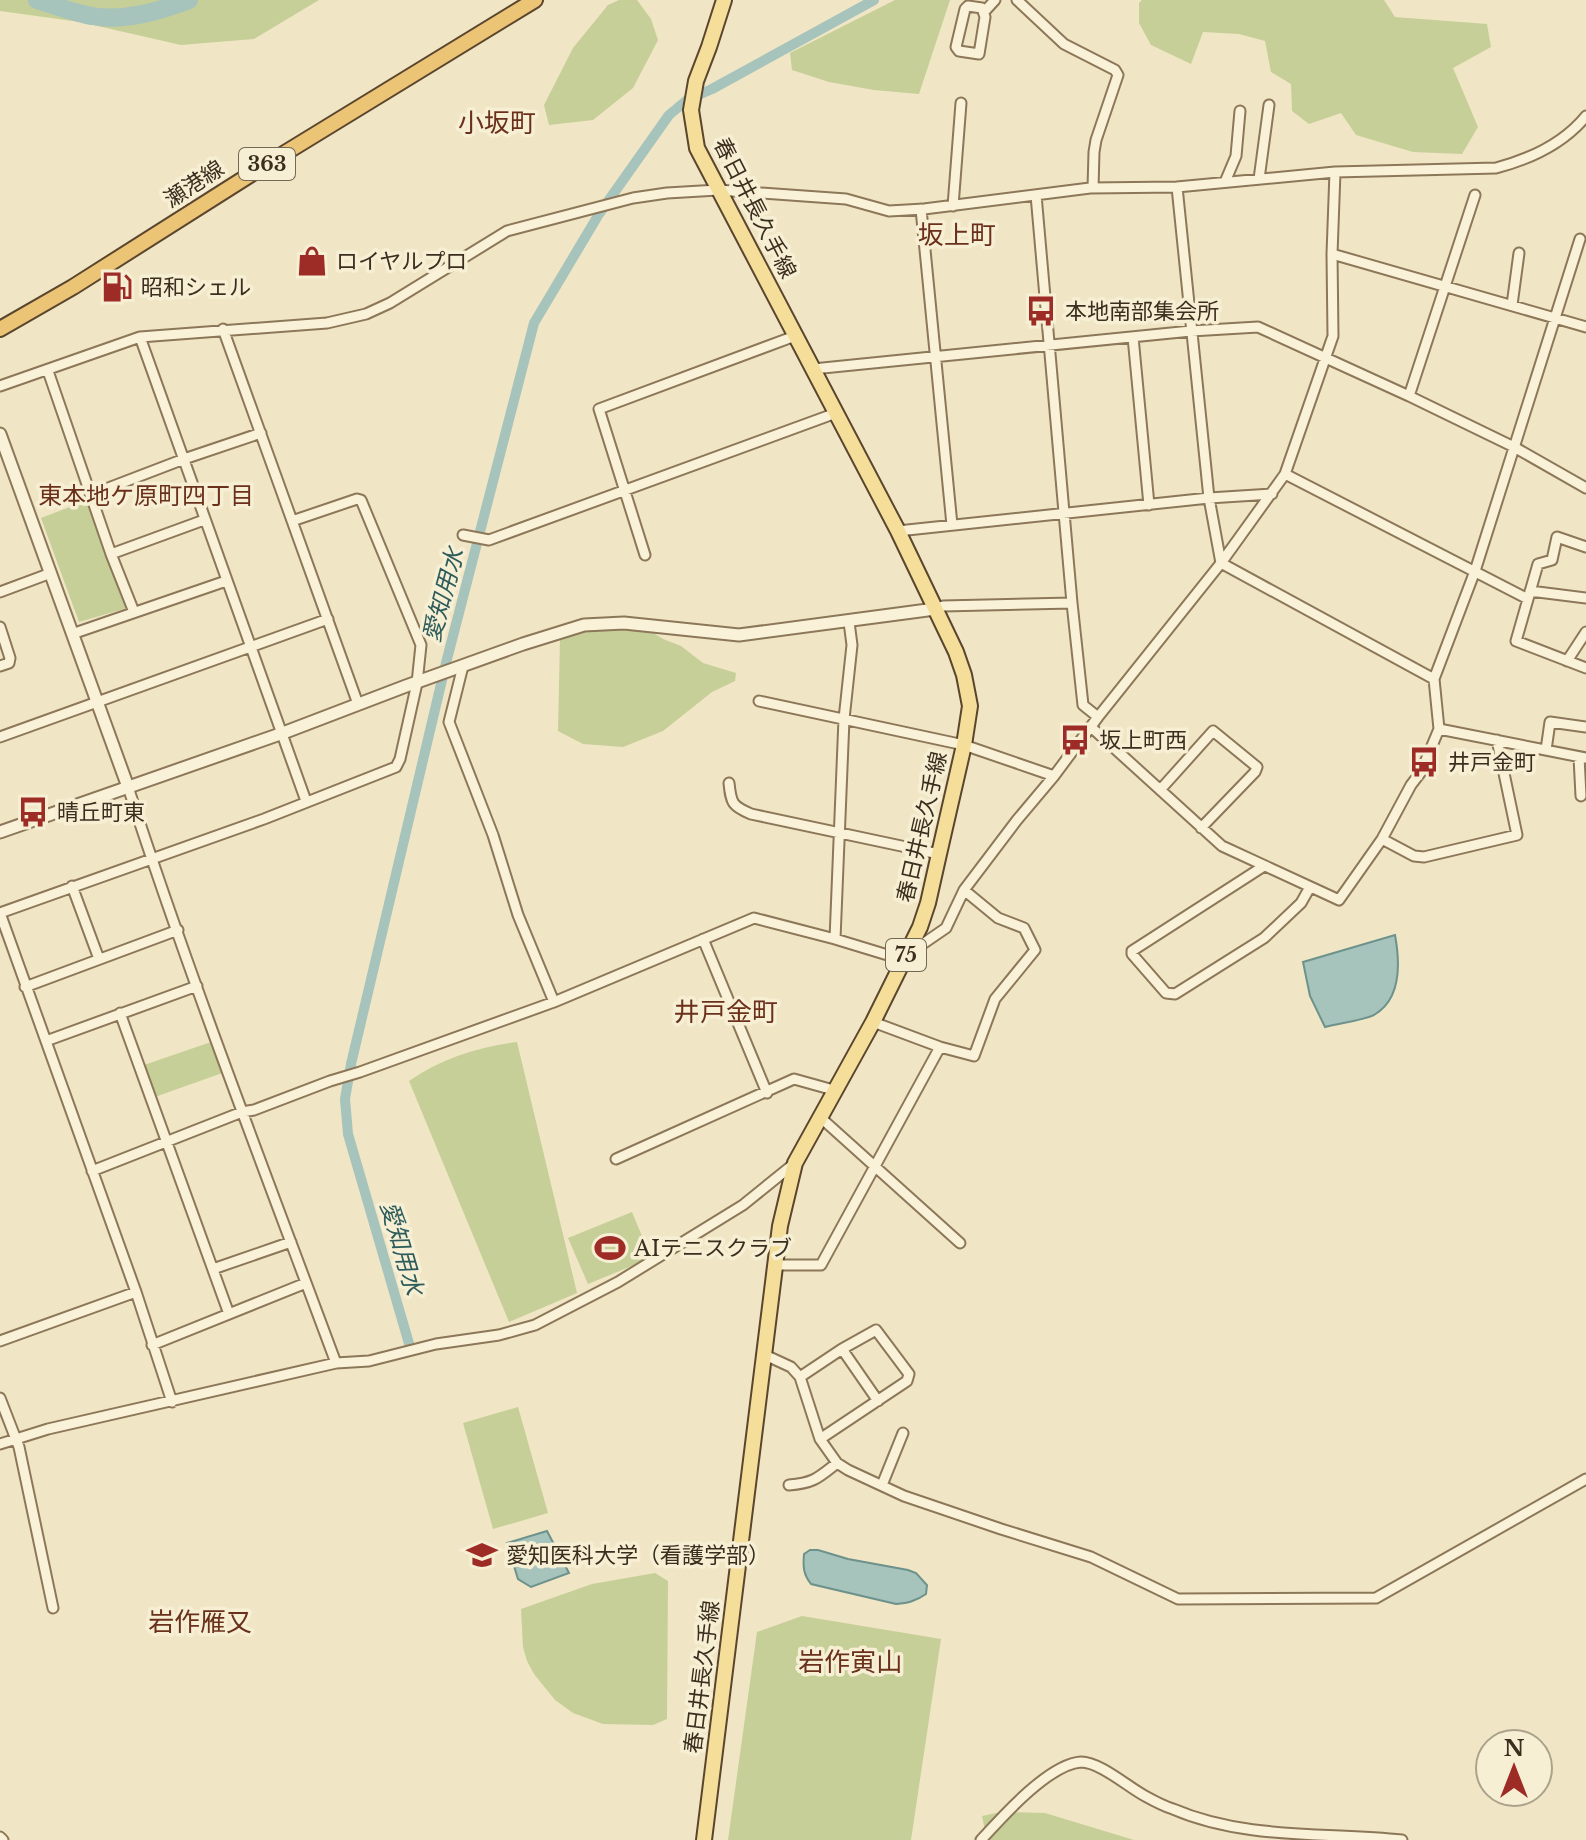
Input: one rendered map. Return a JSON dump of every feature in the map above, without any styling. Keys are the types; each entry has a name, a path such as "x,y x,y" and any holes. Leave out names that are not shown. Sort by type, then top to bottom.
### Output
{"highway":[{"name":"瀬港線","path":"0,329 73,287 535,0"}],"main road":[{"name":"春日井長久手線","path":"704,1840 780,1226 795,1163 837,1091 920,927 970,715 968,691 956,652 898,531 697,148 691,110 696,81 724,0"}],"street":[{"path":"984,12 995,0"},
{"path":"1017,0 1064,44 1115,70 1118,75 1096,140 1093,188"},
{"path":"968,6 982,8 984,12 979,54 959,51 956,47 965,9 968,6"},
{"path":"953,206 961,103"},
{"path":"1259,179 1269,105"},
{"path":"1225,182 1236,156 1240,111"},
{"path":"0,386 140,337 327,323 366,314 390,303 507,231 633,198 718,190 846,199 889,211 1093,188 1177,187 1335,172 1496,168 1515,163 1562,139 1586,116"},
{"path":"92,1171 242,1112 554,1002 754,918 905,957 946,928 964,890 1221,563 1285,474 1333,336 1335,172"},
{"path":"1177,187 1209,498 1221,563"},
{"path":"1036,195 1083,705 1098,717"},
{"path":"1409,396 1475,195"},
{"path":"921,209 952,525"},
{"path":"1091,727 1222,846 1339,900 1382,839 1421,772 1439,729 1434,679 1475,571 1580,239"},
{"path":"1512,305 1519,253"},
{"path":"1332,254 1586,327"},
{"path":"813,369 1258,327 1514,447 1586,488"},
{"path":"223,329 358,704"},
{"path":"645,555 599,409 795,336"},
{"path":"140,337 306,801"},
{"path":"1133,337 1149,505"},
{"path":"48,371 134,612"},
{"path":"463,535 489,540 836,413"},
{"path":"90,495 261,433"},
{"path":"0,434 242,1112 336,1363"},
{"path":"1285,474 1475,571 1529,595 1586,598"},
{"path":"898,531 1272,494"},
{"path":"172,1402 136,1292 0,913 264,819 396,767 417,683 421,645 361,500 292,521"},
{"path":"111,554 204,520"},
{"path":"1586,547 1557,537 1552,560 1538,564 1516,641 1586,668"},
{"path":"1221,563 1434,679"},
{"path":"0,592 51,573"},
{"path":"72,634 226,581"},
{"path":"0,832 283,733 523,644 584,625 624,623 739,635 849,622 943,606 1072,603"},
{"path":"0,737 328,619"},
{"path":"835,939 844,719 852,645 849,622"},
{"path":"0,627 10,658 9,663 0,666"},
{"path":"1567,661 1586,632"},
{"path":"460,667 449,722 493,835 518,915 554,1002"},
{"path":"759,701 964,745 1054,776"},
{"path":"1546,750 1550,722 1586,727"},
{"path":"1439,729 1582,757 1581,796"},
{"path":"1160,790 1213,731 1257,767 1201,828"},
{"path":"1382,839 1414,856 1424,857 1517,835 1497,740"},
{"path":"729,783 733,804 751,814 939,854"},
{"path":"1264,866 1132,951 1166,993 1175,994 1264,938 1301,903 1310,887"},
{"path":"72,886 99,959"},
{"path":"873,1022 974,1056 995,999 1035,950 1024,928 998,918 964,890"},
{"path":"25,987 178,930"},
{"path":"703,939 767,1093"},
{"path":"46,1041 197,986"},
{"path":"120,1013 229,1314"},
{"path":"775,1265 821,1265 940,1047"},
{"path":"616,1159 794,1079 837,1091"},
{"path":"821,1118 960,1243"},
{"path":"0,1444 48,1429 336,1363 369,1361 436,1344 499,1335 535,1325 618,1282 743,1205 795,1163"},
{"path":"213,1269 291,1242"},
{"path":"152,1345 306,1283"},
{"path":"0,1341 136,1292"},
{"path":"800,1377 876,1330 909,1374 907,1381 820,1439"},
{"path":"842,1349 878,1401"},
{"path":"765,1355 791,1367 800,1377 820,1439 837,1463 848,1470 904,1496 1091,1557 1178,1599 1376,1598 1586,1479"},
{"path":"0,1398 19,1447 53,1608"},
{"path":"882,1485 903,1433"},
{"path":"789,1485 808,1484 837,1463"},
{"path":"981,1840 1013,1806 1044,1780 1061,1768 1081,1762 1093,1765 1175,1811 1208,1821 1303,1835 1402,1840"}],"green space":[{"path":"0,0 319,0 254,39 181,45 80,22 0,11"},
{"path":"619,0 637,0 651,19 658,40 633,88 593,120 549,125 544,105 573,48 608,5"},
{"path":"895,0 950,0 919,94 829,82 792,70 790,53"},
{"path":"1142,0 1384,0 1395,17 1487,24 1491,47 1453,68 1478,127 1462,154 1413,152 1356,135 1341,113 1309,124 1292,111 1291,84 1271,72 1265,41 1239,34 1203,32 1191,64 1151,45 1139,23 1139,3"},
{"path":"88,500 127,608 79,622 41,518"},
{"path":"584,631 650,631 681,646 703,663 736,673 735,681 712,692 663,731 623,747 583,744 558,731 560,640"},
{"path":"214,1041 225,1072 155,1097 144,1065"},
{"path":"517,1042 577,1293 509,1322 409,1081 461,1055"},
{"name":"AIテニスクラブ","path":"632,1212 651,1258 588,1284 568,1238"},
{"path":"518,1407 548,1513 493,1529 463,1423"},
{"path":"655,1573 668,1581 667,1719 653,1725 603,1724 573,1713 555,1700 527,1661 521,1609 592,1584"},
{"path":"802,1616 941,1639 911,1840 728,1840 757,1632"},
{"path":"1001,1812 1045,1813 1134,1840 987,1840 982,1816"}],"water":[{"path":"1395,935 1398,968 1390,1000 1374,1015 1325,1027 1310,996 1303,962"},
{"path":"547,1531 569,1573 531,1587 518,1579 507,1543"},
{"path":"810,1550 916,1573 927,1585 926,1594 896,1604 811,1584 804,1562 804,1554"}],"waterway":[{"path":"37,0 85,15 117,18 189,0"},
{"name":"愛知用水","path":"410,1347 348,1134 345,1099 446,663 534,323 599,214 669,115 687,100 874,0"}],"place":[{"name":"ロイヤルプロ","path":"312,261"},
{"name":"昭和シェル","path":"117,287"},
{"name":"本地南部集会所","path":"1041,311"},
{"name":"坂上町西","path":"1075,740"},
{"name":"井戸金町","path":"1424,762"},
{"name":"晴丘町東","path":"33,812"},
{"name":"AIテニスクラブ","path":"610,1248"},
{"name":"愛知医科大学（看護学部）","path":"482,1555"}],"district":[{"name":"小坂町","path":"497,123"},
{"name":"坂上町","path":"957,235"},
{"name":"東本地ケ原町四丁目","path":"146,495"},
{"name":"井戸金町","path":"726,1012"},
{"name":"岩作雁又","path":"200,1622"},
{"name":"岩作寅山","path":"850,1662"}]}
